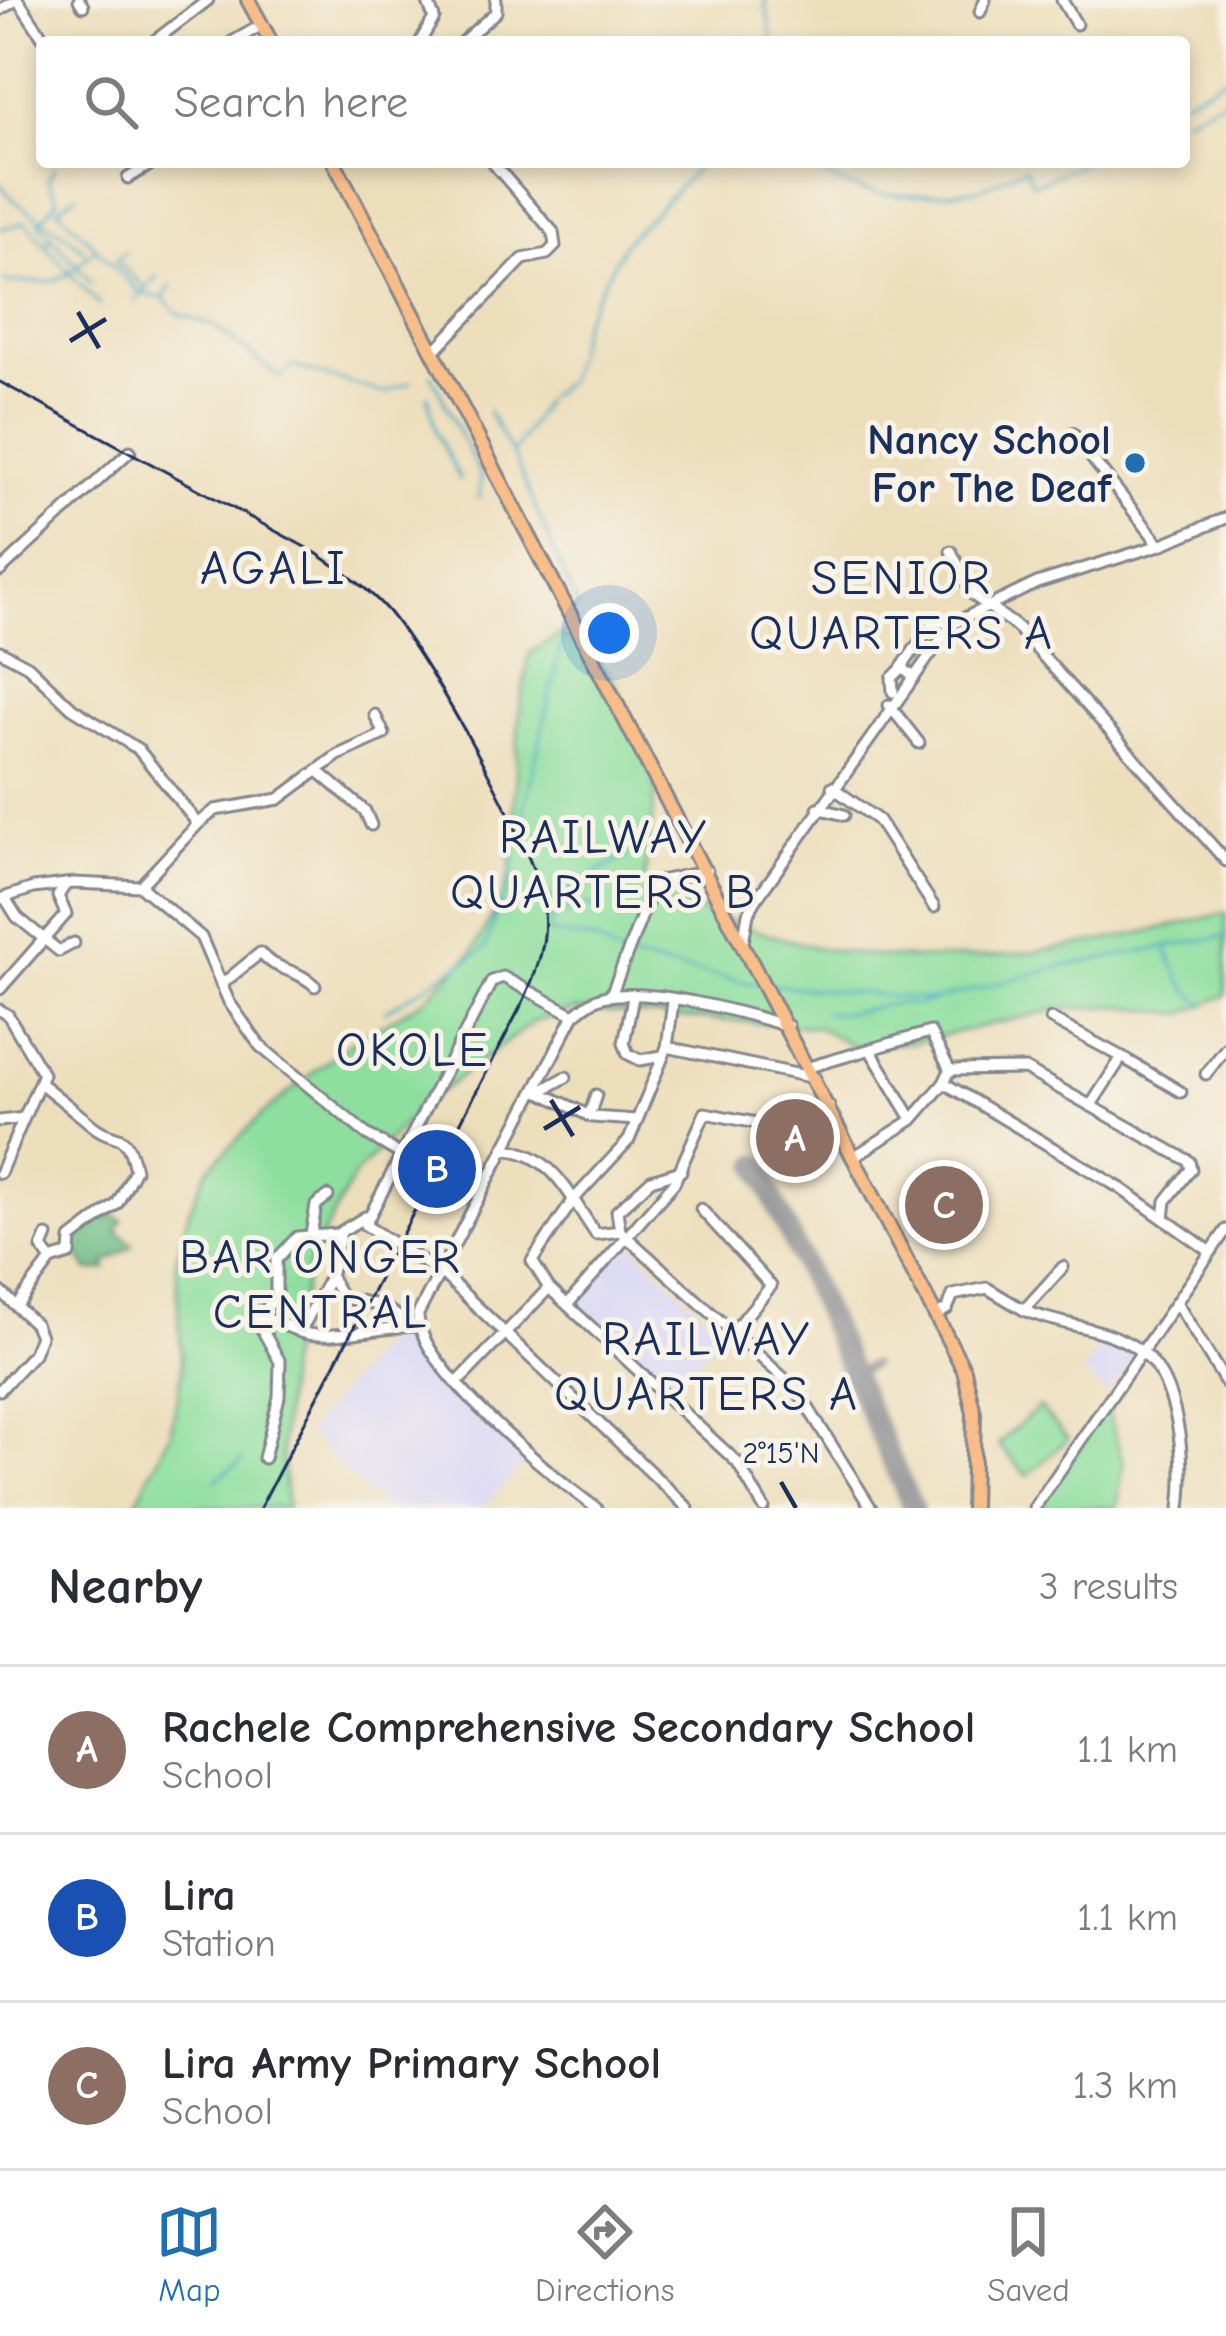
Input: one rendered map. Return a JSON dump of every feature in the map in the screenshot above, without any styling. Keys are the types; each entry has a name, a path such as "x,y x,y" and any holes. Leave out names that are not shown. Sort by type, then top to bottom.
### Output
{"main road":[{"path":"248,0 268,36"},
{"path":"337,168 937,1315 972,1397 971,1508"},
{"path":"732,922 748,914"}],"street":[{"path":"0,10 17,0 42,36"},
{"path":"161,36 208,0"},
{"path":"424,36 434,18 427,0"},
{"path":"469,36 496,12 496,0"},
{"path":"980,12 985,0"},
{"path":"1062,0 1076,24"},
{"path":"243,36 262,25"},
{"path":"128,178 144,168"},
{"path":"434,351 523,259 547,254 556,242 497,168"},
{"path":"1072,434 1160,545"},
{"path":"0,572 130,451"},
{"path":"743,942 748,914 832,787 952,624 1002,600 1226,518"},
{"path":"951,551 964,584 988,606 1003,612 1226,861"},
{"path":"1002,600 1003,612"},
{"path":"889,707 892,678 939,618 952,624"},
{"path":"928,632 939,640"},
{"path":"0,650 28,666 72,708 138,749 198,824"},
{"path":"913,652 925,659"},
{"path":"902,668 910,679"},
{"path":"893,692 910,679"},
{"path":"889,707 919,743"},
{"path":"140,886 215,810 279,799 384,734 375,715"},
{"path":"318,771 368,814 371,825"},
{"path":"832,787 878,820 934,907"},
{"path":"818,808 844,815"},
{"path":"610,995 655,882 707,871"},
{"path":"0,988 66,914 58,896 66,884"},
{"path":"74,943 60,951 3,899 66,884 140,886 201,937 221,985 260,1046 365,1133 400,1154"},
{"path":"221,985 260,953 272,966 297,972 315,986"},
{"path":"574,1015 503,977 492,981 369,1213 367,1227 440,1272 688,1508"},
{"path":"416,1326 418,1314 574,1015 610,995 674,1002 788,1026"},
{"path":"633,997 624,1043 628,1054 640,1060 664,1051 812,1072 927,1031 950,1070"},
{"path":"674,1002 664,1051 626,1145 574,1199 532,1261 549,1288 693,1417 740,1466 764,1508"},
{"path":"0,1010 43,1072 0,1173"},
{"path":"1051,1019 1181,1092"},
{"path":"1206,1074 1226,1048"},
{"path":"872,1052 913,1119"},
{"path":"1091,1105 1122,1057"},
{"path":"950,1070 1025,1069 1189,1162 1190,1169 1164,1207 1164,1219"},
{"path":"856,1156 913,1119 950,1070"},
{"path":"536,1092 566,1077"},
{"path":"18,1304 51,1260 70,1255 71,1240 117,1204 135,1170 130,1149 117,1133 88,1123 40,1083"},
{"path":"944,1083 1211,1252"},
{"path":"536,1092 589,1116 636,1120"},
{"path":"589,1116 596,1095"},
{"path":"568,1304 681,1171 705,1113 777,1127 830,1106"},
{"path":"0,1121 24,1118"},
{"path":"504,1149 546,1166 565,1180 596,1234 625,1235"},
{"path":"681,1171 649,1181 617,1211 625,1235 810,1405 871,1508"},
{"path":"311,1235 323,1197"},
{"path":"701,1209 771,1286 730,1334"},
{"path":"264,1458 279,1396 280,1362 276,1348 259,1328 276,1294 280,1250 297,1237 341,1232 369,1213"},
{"path":"1034,1508 1226,1230"},
{"path":"299,1330 330,1277 341,1232"},
{"path":"47,1236 42,1246 51,1260"},
{"path":"1024,1310 1063,1267"},
{"path":"330,1277 340,1296 382,1306 416,1326 458,1383 540,1466 596,1508"},
{"path":"458,1383 549,1288"},
{"path":"937,1315 947,1309 952,1295 987,1288 1024,1310 1097,1331 1142,1351 1171,1410 1183,1472 1180,1508"},
{"path":"0,1390 39,1342 37,1326 18,1304 2,1295"},
{"path":"1176,1302 1226,1383"},
{"path":"262,1314 321,1338 351,1329 416,1326"}],"shaded area":[{"path":"629,1242 722,1332 669,1391 575,1304"},
{"path":"395,1329 528,1460 482,1508 384,1508 306,1432"},
{"path":"1106,1338 1133,1349 1135,1356 1107,1395 1083,1371"}],"green space":[{"path":"560,634 590,652 615,683 656,787 644,883 664,899 819,948 940,959 1036,952 1226,913 1226,995 1183,1014 1122,1006 1058,1009 914,1042 855,1047 817,1027 575,1010 533,1022 423,1104 354,1176 310,1259 287,1365 281,1449 287,1508 133,1508 170,1434 182,1372 176,1262 189,1210 207,1170 265,1112 346,1046 424,1000 472,953 510,884 519,714 529,654"},
{"path":"107,1213 123,1220 117,1230 133,1245 106,1263 106,1269 89,1271 69,1243"},
{"path":"1106,1406 1124,1464 1117,1508 1038,1508"},
{"path":"1039,1407 1068,1439 1027,1476 998,1444"}],"waterway":[{"path":"765,0 771,36"},
{"path":"1190,97 1226,77"},
{"path":"1190,115 1226,98"},
{"path":"54,168 48,179 58,200 39,223 91,282"},
{"path":"514,452 545,399 567,381 583,320 625,242 697,168"},
{"path":"813,168 844,185 907,195 979,189 1025,168"},
{"path":"1025,168 1033,185 1071,168"},
{"path":"0,183 16,201 85,252"},
{"path":"77,194 58,209 95,247"},
{"path":"0,229 26,222 46,246 51,238"},
{"path":"46,246 100,306"},
{"path":"4,282 49,282 67,275 96,248 141,294 163,298 180,315 213,325 281,378 292,366 383,393 411,382"},
{"path":"118,258 126,251"},
{"path":"116,260 146,289"},
{"path":"135,301 157,276"},
{"path":"164,297 172,284"},
{"path":"431,374 481,477 479,499"},
{"path":"428,396 436,432 460,479"},
{"path":"488,411 515,459 578,608 572,612"},
{"path":"385,1011 485,949 513,863 512,837 520,828 567,620"},
{"path":"550,900 569,889 581,889 598,872 627,857"},
{"path":"473,894 502,909 549,901 550,933 594,940 621,957"},
{"path":"552,916 589,905 597,908"},
{"path":"823,1012 916,1005 1063,966 1226,936"},
{"path":"1167,951 1183,985 1206,1006"},
{"path":"630,959 756,984"},
{"path":"766,984 932,1000"},
{"path":"215,1480 243,1460"}],"taxiway":[{"path":"853,1374 871,1365"}],"runway":[{"path":"758,1165 913,1508"}],"railway":[{"path":"0,382 316,553 380,602 428,669 501,797 543,903 541,953 524,1000 260,1508"}],"place":[{"name":"Nancy School For The Deaf","path":"1135,463"},
{"name":"Rachele Comprehensive Secondary School","path":"795,1138"},
{"name":"Lira","path":"437,1169"},
{"name":"Lira Army Primary School","path":"944,1205"}],"district":[{"name":"AGALI","path":"274,567"},
{"name":"SENIOR QUARTERS A","path":"902,604"},
{"name":"RAILWAY QUARTERS B","path":"604,864"},
{"name":"OKOLE","path":"413,1049"},
{"name":"BAR ONGER CENTRAL","path":"321,1284"},
{"name":"RAILWAY QUARTERS A","path":"707,1366"}]}
